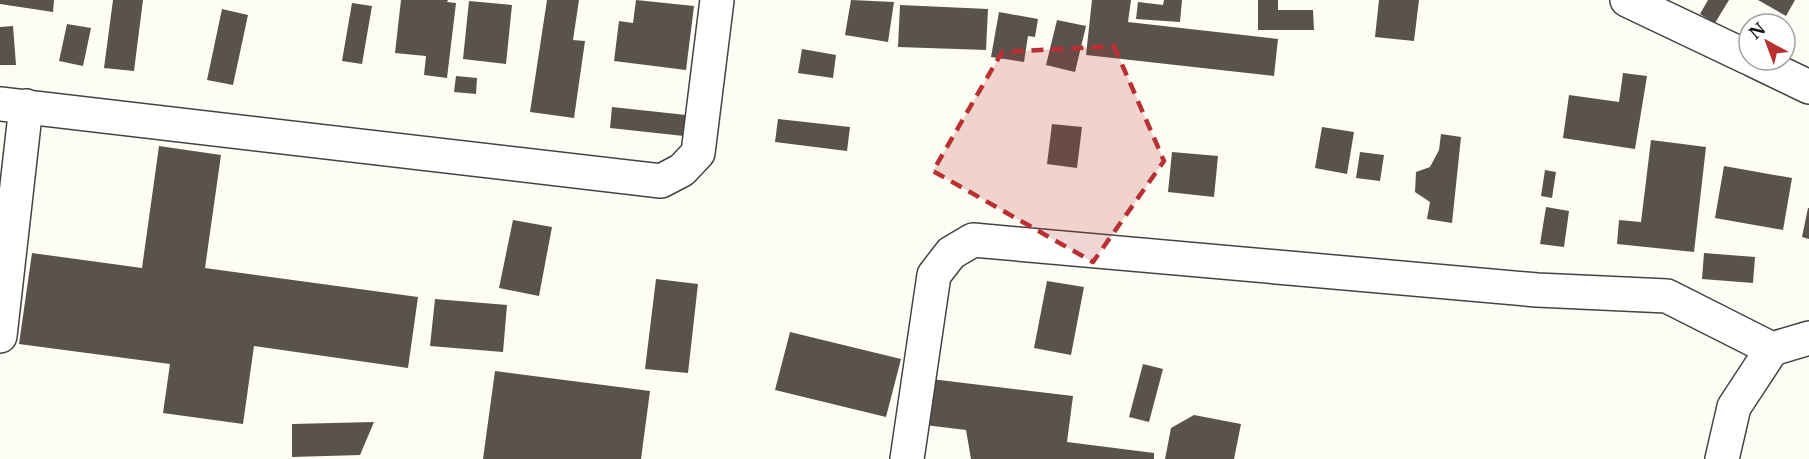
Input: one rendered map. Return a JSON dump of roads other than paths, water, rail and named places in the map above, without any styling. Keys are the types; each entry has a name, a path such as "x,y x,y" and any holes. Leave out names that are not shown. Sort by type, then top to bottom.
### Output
{"street":[{"path":"0,336 13,105 661,181 682,170 698,153 717,0"},
{"path":"1628,0 1737,52"},
{"path":"1778,72 1809,87"},
{"path":"907,459 934,275 951,253 973,240 1537,290 1667,296 1772,349"},
{"path":"1722,459 1734,407 1772,349 1809,338"}]}
